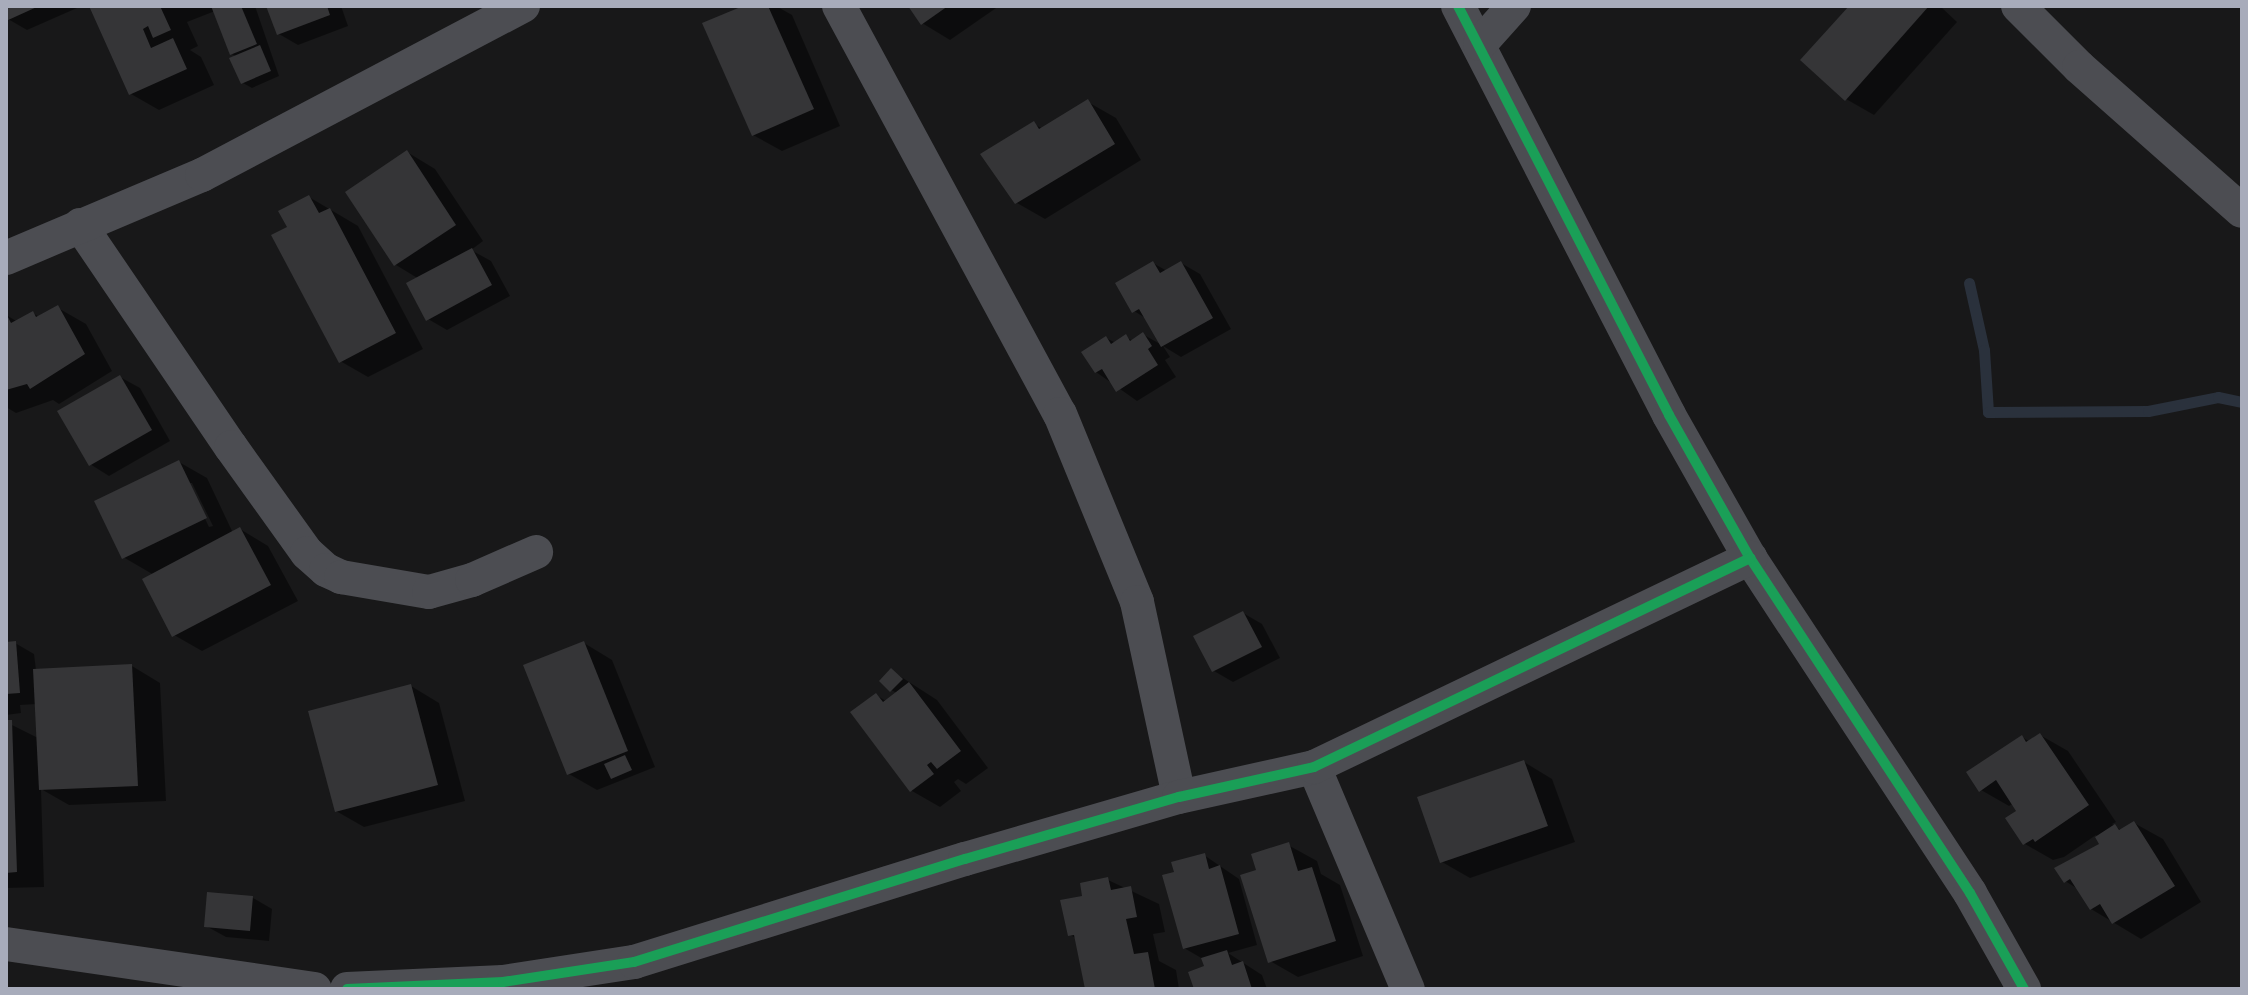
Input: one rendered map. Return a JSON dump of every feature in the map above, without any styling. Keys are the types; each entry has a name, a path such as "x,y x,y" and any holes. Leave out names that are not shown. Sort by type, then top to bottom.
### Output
{"street":[{"path":"6,258 202,175 523,6"},
{"path":"839,6 1060,414 1137,602 1179,797"},
{"path":"1458,6 1669,415 1750,558 1970,893 2024,989"},
{"path":"1480,44 1514,6"},
{"path":"2018,6 2079,67 2242,211"},
{"path":"80,225 231,447 307,553 326,570 341,577 429,592 463,584 536,552"},
{"path":"347,989 503,982 634,962 965,859 1179,797 1314,767 1750,558"},
{"path":"1314,767 1408,989"},
{"path":"6,944 315,989"}],"building":[{"path":"6,6 39,6 6,21"},
{"path":"89,6 160,6 171,30 153,38 148,26 143,29 151,48 173,38 187,69 129,95"},
{"path":"211,6 241,6 257,44 230,55"},
{"path":"266,6 327,6 330,15 277,35"},
{"path":"743,6 768,6 814,109 752,136 702,23"},
{"path":"908,6 948,6 921,25"},
{"path":"1849,6 1929,6 1845,101 1800,60"},
{"path":"260,45 271,71 241,84 229,58"},
{"path":"1088,99 1115,144 1015,204 980,154 1034,121 1039,129"},
{"path":"407,150 456,225 394,266 345,192"},
{"path":"309,195 319,213 330,208 396,333 339,363 271,235 287,227 278,211"},
{"path":"472,248 492,285 426,321 406,283"},
{"path":"1153,261 1160,273 1181,261 1213,318 1161,347 1139,309 1132,313 1115,283"},
{"path":"58,305 85,354 30,389 27,384 6,390 6,313 11,323 33,311 36,317"},
{"path":"1143,332 1152,346 1148,349 1158,365 1116,392 1102,369 1095,373 1081,352 1106,336 1111,344 1126,334 1130,341"},
{"path":"120,375 152,430 89,466 57,411"},
{"path":"179,460 207,518 122,559 94,501"},
{"path":"240,527 271,585 172,637 142,579"},
{"path":"1243,611 1262,647 1212,672 1193,636"},
{"path":"16,641 20,693 6,694 6,642"},
{"path":"584,641 628,751 567,775 523,665"},
{"path":"132,664 138,786 39,790 33,669"},
{"path":"891,668 903,679 890,692 879,681"},
{"path":"909,682 961,751 937,769 931,762 927,765 934,774 910,792 850,712 876,693 883,702"},
{"path":"411,684 438,785 335,812 308,711"},
{"path":"6,720 12,720 17,872 6,873"},
{"path":"2040,733 2089,805 2035,842 2033,839 2023,845 2005,818 2016,811 1996,780 1979,792 1966,772 2022,735 2026,742"},
{"path":"625,755 632,770 611,779 604,764"},
{"path":"1524,760 1548,826 1440,863 1417,797"},
{"path":"2134,821 2175,886 2112,924 2100,904 2090,910 2070,879 2064,883 2054,868 2099,844 2095,837 2115,824 2119,830"},
{"path":"1289,842 1298,871 1312,867 1336,941 1268,963 1240,875 1256,870 1251,854"},
{"path":"1205,853 1209,869 1220,865 1239,934 1183,949 1162,875 1174,872 1171,862"},
{"path":"1108,877 1111,890 1131,886 1137,917 1126,919 1134,954 1148,952 1155,989 1085,989 1074,935 1068,936 1060,900 1082,896 1080,883"},
{"path":"207,892 253,896 250,931 204,927"},
{"path":"1227,950 1232,965 1243,961 1252,989 1194,989 1188,972 1204,966 1201,958"}],"waterway":[{"path":"1969,283 1984,350 1988,412 2148,411 2218,397 2242,402"}],"cycle path":[{"path":"1458,6 1669,415 1750,558 1970,893 2024,989"},
{"path":"347,989 503,982 634,962 965,859 1179,797 1314,767 1750,558"}]}
